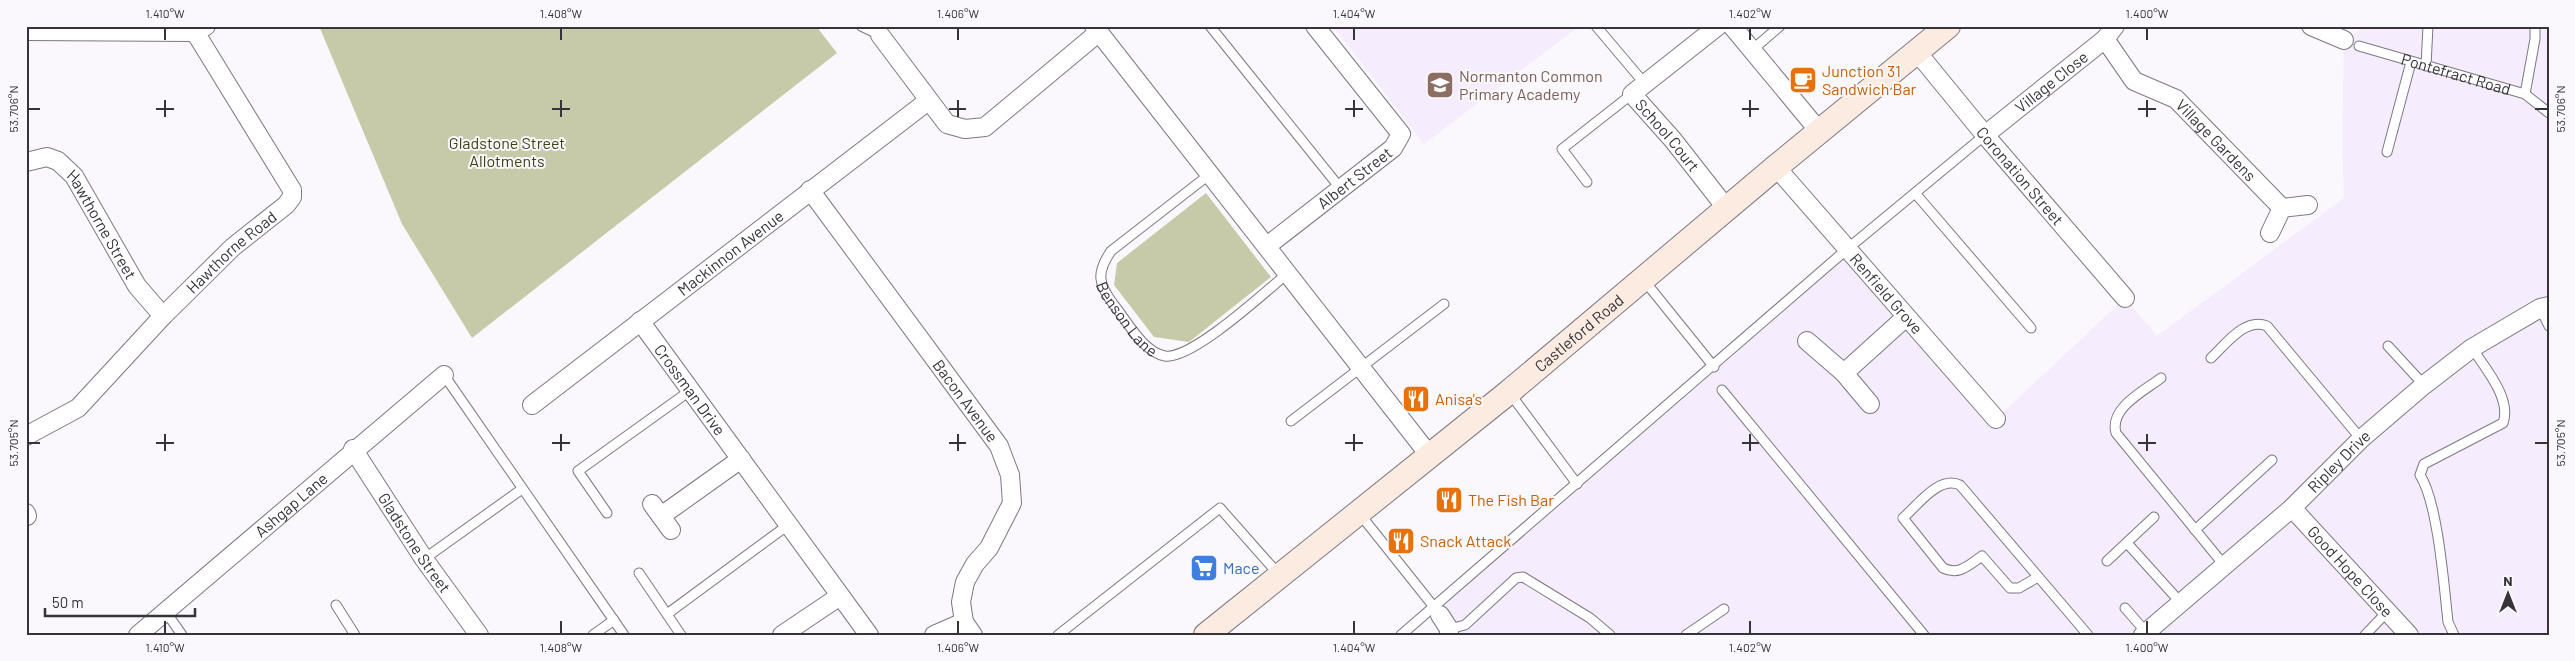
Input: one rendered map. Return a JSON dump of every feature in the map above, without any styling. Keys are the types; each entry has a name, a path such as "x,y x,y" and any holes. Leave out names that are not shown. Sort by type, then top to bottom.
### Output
{"street":[{"name":"Albert Street","path":"1267,246 1393,148 1401,134 1315,26"},
{"path":"1639,89 1718,26"},
{"path":"1732,26 1819,131"},
{"name":"Castleford Road","path":"1206,635 1509,392 1819,131 1948,26"},
{"name":"Pontefract Road","path":"2311,26 2352,43"},
{"path":"26,31 200,29"},
{"name":"Hawthorne Road","path":"26,436 78,408 163,316 233,247 286,205 292,196 292,190 288,182 200,29"},
{"path":"880,34 928,101 947,124 965,129 985,127 1096,29 1362,366 1430,456"},
{"name":"Village Close","path":"1985,135 2110,33"},
{"name":"Village Gardens","path":"2110,33 2134,81 2176,99 2282,208"},
{"name":"Coronation Street","path":"1917,52 1985,135 2126,298"},
{"name":"School Court","path":"1639,89 1673,140 1727,209"},
{"name":"Mackinnon Avenue","path":"532,405 928,101"},
{"name":"Hawthorne Street","path":"26,162 38,158 58,161 74,176 137,286 163,316"},
{"name":"Renfield Grove","path":"1776,167 1846,250 1996,419"},
{"name":"Bacon Avenue","path":"810,190 999,446 1010,475 1012,502 993,541 964,582 961,602 968,629"},
{"path":"2270,233 2282,208 2308,205"},
{"name":"Ripley Drive","path":"2145,634 2292,508 2360,439 2424,385 2472,348 2544,307"},
{"path":"1844,373 1906,317"},
{"name":"Crossman Drive","path":"640,322 869,635"},
{"path":"1806,340 1844,373 1870,404"},
{"name":"Ashgap Lane","path":"138,635 354,449 444,375"},
{"name":"Gladstone Street","path":"354,449 424,559 479,635"},
{"path":"661,517 741,459"},
{"name":"Good Hope Close","path":"2292,508 2409,635"},
{"path":"782,635 840,596"},
{"path":"934,635 968,629"}],"lane":[{"path":"861,26 880,34"},
{"path":"1210,26 1341,188"},
{"path":"1596,26 1639,89"},
{"path":"1751,50 1780,26"},
{"path":"2426,66 2428,26"},
{"path":"2526,94 2535,38 2535,26"},
{"name":"Pontefract Road","path":"2352,43 2411,62 2526,94 2549,113"},
{"path":"2387,152 2411,62"},
{"name":"School Court","path":"1587,182 1562,149 1639,89"},
{"path":"1443,622 1577,484 1846,250 1985,135"},
{"name":"Benson Lane","path":"1210,174 1111,251 1102,265 1100,281 1107,296 1151,350 1166,356 1178,354 1201,343 1288,273"},
{"path":"1915,192 2031,328"},
{"path":"1643,279 1714,366"},
{"path":"1291,421 1444,304"},
{"path":"2544,307 2549,326"},
{"path":"2212,358 2253,323 2267,326 2360,439"},
{"path":"2388,346 2424,385"},
{"path":"2454,635 2448,622 2437,536 2425,484 2420,476 2424,464 2503,423 2505,416 2502,399 2472,348"},
{"path":"444,375 624,635"},
{"path":"2161,378 2123,408 2115,418 2116,433 2224,565"},
{"path":"607,513 578,471 691,390"},
{"path":"1722,390 1924,635"},
{"path":"1509,392 1577,484"},
{"path":"2195,530 2272,460"},
{"path":"2038,577 2019,588 2010,588 1982,556 1959,571 1951,572 1943,568 1903,518 1942,483 1953,482 1960,485 2088,635"},
{"path":"424,559 522,489"},
{"path":"1058,635 1220,508 1280,576"},
{"path":"1359,513 1443,622"},
{"path":"2107,561 2154,517"},
{"path":"667,614 788,525"},
{"path":"2127,543 2181,603"},
{"path":"639,573 681,635"},
{"path":"1401,635 1443,622 1465,625 1516,578 1523,577 1590,618 1610,635"},
{"path":"336,605 355,635"},
{"path":"2125,608 2145,634"},
{"path":"1686,635 1724,609"},
{"path":"166,612 182,635"},
{"path":"2364,635 2388,612"},
{"path":"593,635 614,620"}],"shaded area":[{"name":"Normanton Common Primary Academy","path":"1333,26 1580,26 1424,144"},
{"path":"2360,26 2549,26 2549,635 1449,635 1435,607 1846,250 1996,419 2125,298 2157,336 2344,198 2342,142 2344,40 2362,28"}],"green space":[{"name":"Gladstone Street Allotments","path":"319,26 816,26 837,53 472,338 402,224"},
{"path":"1206,193 1271,277 1189,342 1154,337 1114,285 1117,263"}],"place":[{"name":"Junction 31 Sandwich Bar","path":"1803,80"},
{"name":"Normanton Common Primary Academy","path":"1440,85"},
{"name":"Anisa's","path":"1416,399"},
{"name":"The Fish Bar","path":"1449,500"},
{"name":"Snack Attack","path":"1401,541"},
{"name":"Mace","path":"1204,568"}]}
